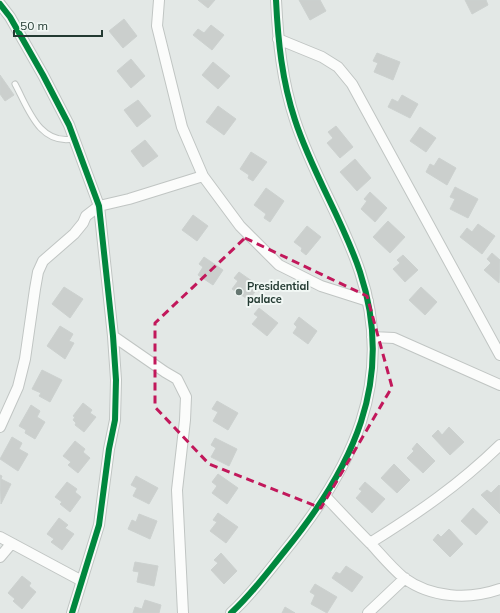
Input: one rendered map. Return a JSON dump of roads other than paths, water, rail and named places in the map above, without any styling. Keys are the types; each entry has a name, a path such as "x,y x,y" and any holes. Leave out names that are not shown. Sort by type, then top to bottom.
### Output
{"street":[{"path":"159,0 157,26 180,120 203,176 240,226 279,265 321,286 368,300"},
{"path":"231,613 252,592 326,497 354,446 368,400 372,369 372,337 368,300 348,239 318,176 295,120 281,66 276,0"},
{"path":"0,4 10,18 43,75 69,125 99,206 113,336 116,380 115,420 109,449 99,525 72,613"},
{"path":"278,39 322,57 338,67 352,84 500,355"},
{"path":"0,427 18,387 25,359 38,272 43,261 74,234 83,223 86,216 99,206 203,176"},
{"path":"113,336 177,379 186,397 178,490 183,613"},
{"path":"372,337 394,338 500,385"},
{"path":"370,543 424,510 474,471 500,445"},
{"path":"326,497 405,578 422,587 444,595 469,597 500,589"},
{"path":"0,537 82,581"},
{"path":"0,557 11,544"},
{"path":"368,613 405,578"}],"lane":[{"path":"15,84 34,121 41,130 56,139 73,138"}],"place":[{"name":"Presidential palace","path":"239,292"}]}
